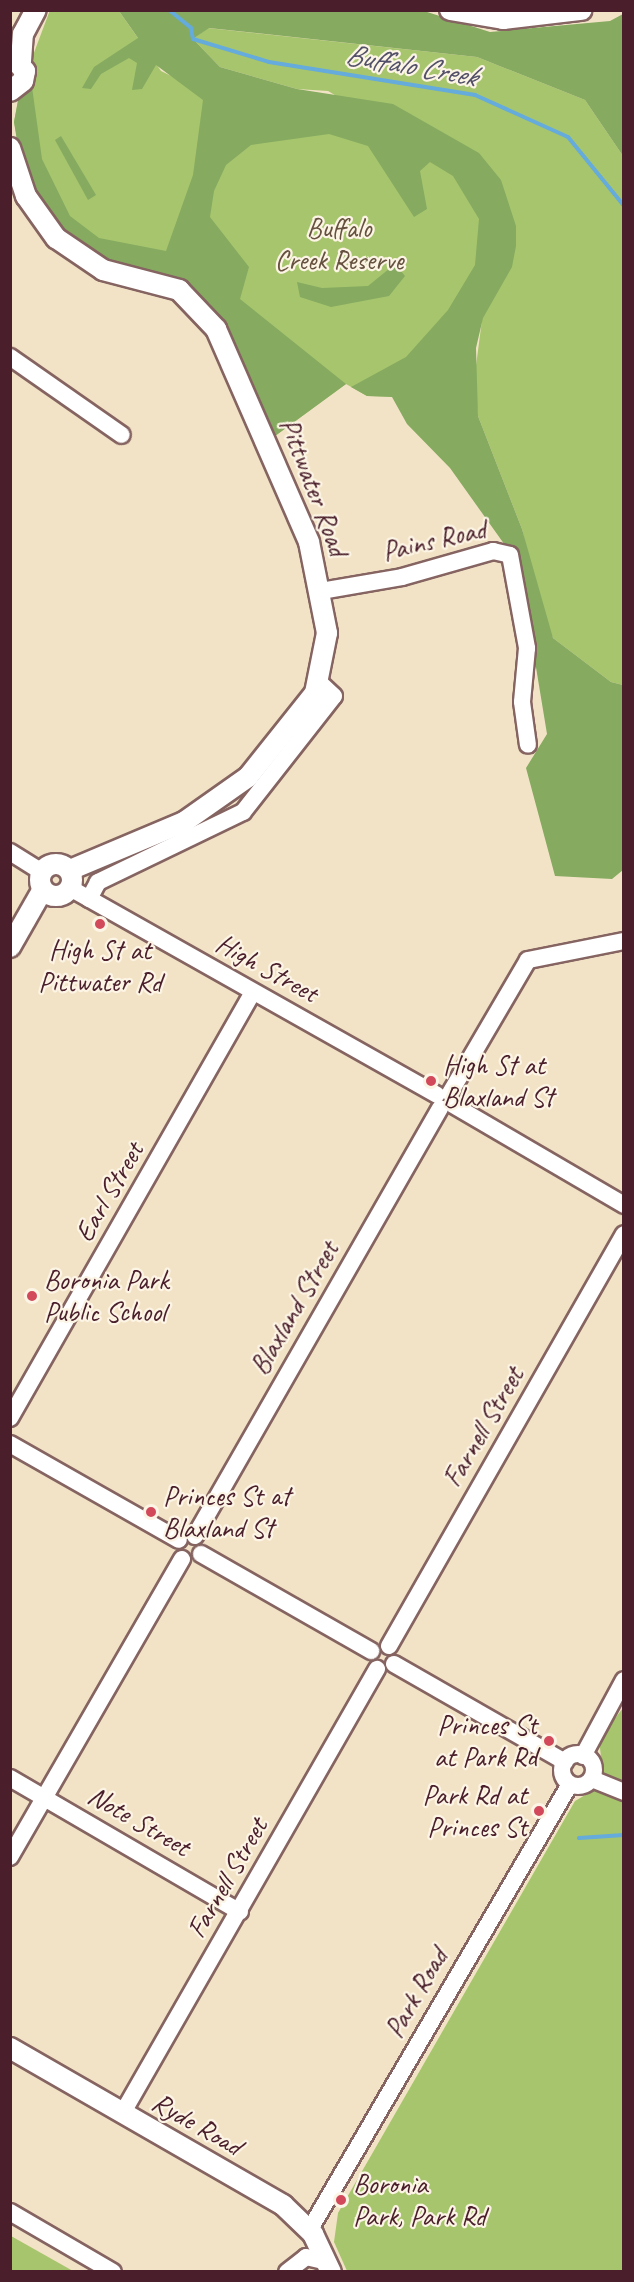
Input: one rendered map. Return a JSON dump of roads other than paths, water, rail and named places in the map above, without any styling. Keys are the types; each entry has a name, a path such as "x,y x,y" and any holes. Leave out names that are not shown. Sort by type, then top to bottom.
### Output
{"main road":[{"path":"10,37 27,10"},
{"path":"10,91 25,76 16,58 23,34 36,10"},
{"path":"450,10 503,19 581,10"},
{"path":"484,10 542,10"},
{"name":"Pittwater Road","path":"10,147 26,196 57,238 103,270 179,290 216,329 309,542 321,591 327,633 320,683 298,720 233,790 165,831 71,879 61,865 42,882"},
{"path":"10,947 42,882"},
{"name":"Ryde Road","path":"10,2048 283,2205 310,2229 329,2267"}],"street":[{"path":"10,357 122,435"},
{"name":"Pains Road","path":"321,591 402,577 493,551 510,555 527,648 522,702 528,745"},
{"path":"89,899 98,882 243,812 334,696 320,683"},
{"path":"10,852 42,882"},
{"name":"High Street","path":"71,879 89,899 445,1100 624,1205"},
{"name":"Blaxland Street","path":"187,1538 522,968 537,955 624,941"},
{"name":"Earl Street","path":"10,1418 253,992"},
{"name":"Farnell Street","path":"389,1646 624,1234"},
{"path":"10,1444 187,1538 202,1543 201,1554 193,1561 182,1559 176,1550 187,1538"},
{"path":"201,1554 372,1651 389,1646 394,1664 565,1762"},
{"path":"10,1857 182,1559"},
{"path":"372,1651 370,1661 377,1669 394,1664"},
{"name":"Farnell Street","path":"122,2114 240,1912 377,1669"},
{"path":"565,1762 584,1755 624,1680"},
{"path":"584,1755 593,1764 592,1779"},
{"path":"565,1762 563,1776 570,1784 592,1779 624,1792"},
{"name":"Note Street","path":"10,1778 240,1912"},
{"name":"Park Road","path":"310,2229 570,1784"},
{"path":"10,2212 113,2271"},
{"path":"289,2268 311,2256 329,2267"}],"waterway":[{"name":"Buffalo Creek","path":"169,10 191,28 193,39 269,62 475,95 568,137 624,206"},
{"path":"579,1838 624,1835"}],"place":[{"name":"High St at Pittwater Rd","path":"100,924"},
{"name":"High St at Blaxland St","path":"431,1081"},
{"name":"Boronia Park Public School","path":"32,1296"},
{"name":"Princes St at Blaxland St","path":"151,1512"},
{"name":"Princes St at Park Rd","path":"549,1741"},
{"name":"Park Rd at Princes St","path":"539,1811"},
{"name":"Boronia Park, Park Rd","path":"341,2200"}],"park label":[{"name":"Buffalo Creek Reserve","path":"339,244"}]}
